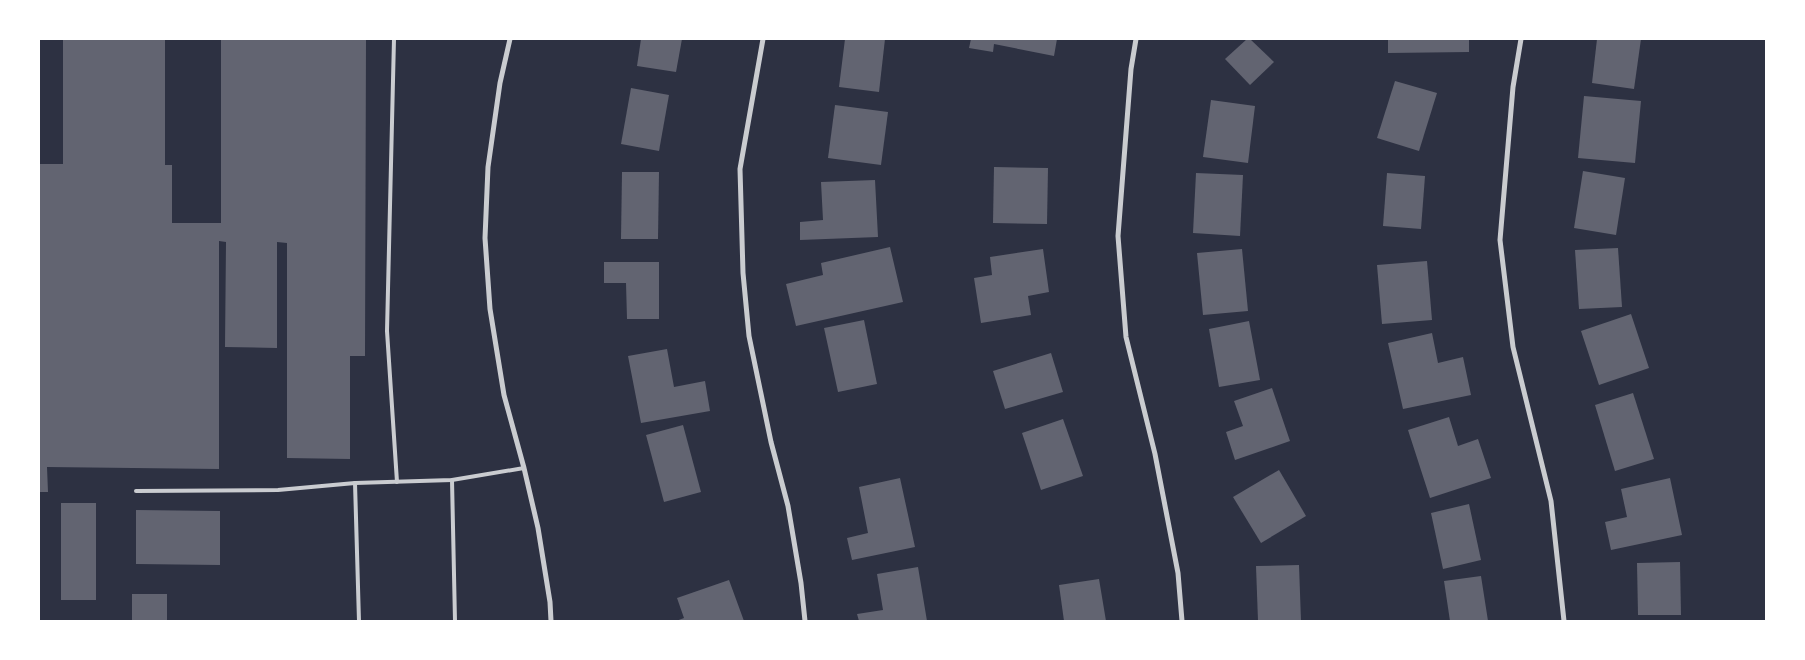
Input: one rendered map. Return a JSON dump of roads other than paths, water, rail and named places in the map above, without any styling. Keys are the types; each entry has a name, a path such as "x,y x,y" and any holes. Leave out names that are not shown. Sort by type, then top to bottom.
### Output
{"street":[{"path":"510,39 500,84 488,168 485,238 490,309 502,385 538,528 550,602 551,621"},
{"path":"763,39 740,169 742,273 749,336 771,442 788,506 801,583 805,621"},
{"path":"1136,39 1131,69 1118,236 1126,336 1155,454 1175,555 1182,621"},
{"path":"1521,39 1513,88 1500,240 1513,347 1551,501 1564,621"}],"lane":[{"path":"394,39 387,331 397,482"},
{"path":"136,491 278,490 355,483 452,480 524,468"},
{"path":"452,480 455,621"},
{"path":"355,483 359,621"}]}
